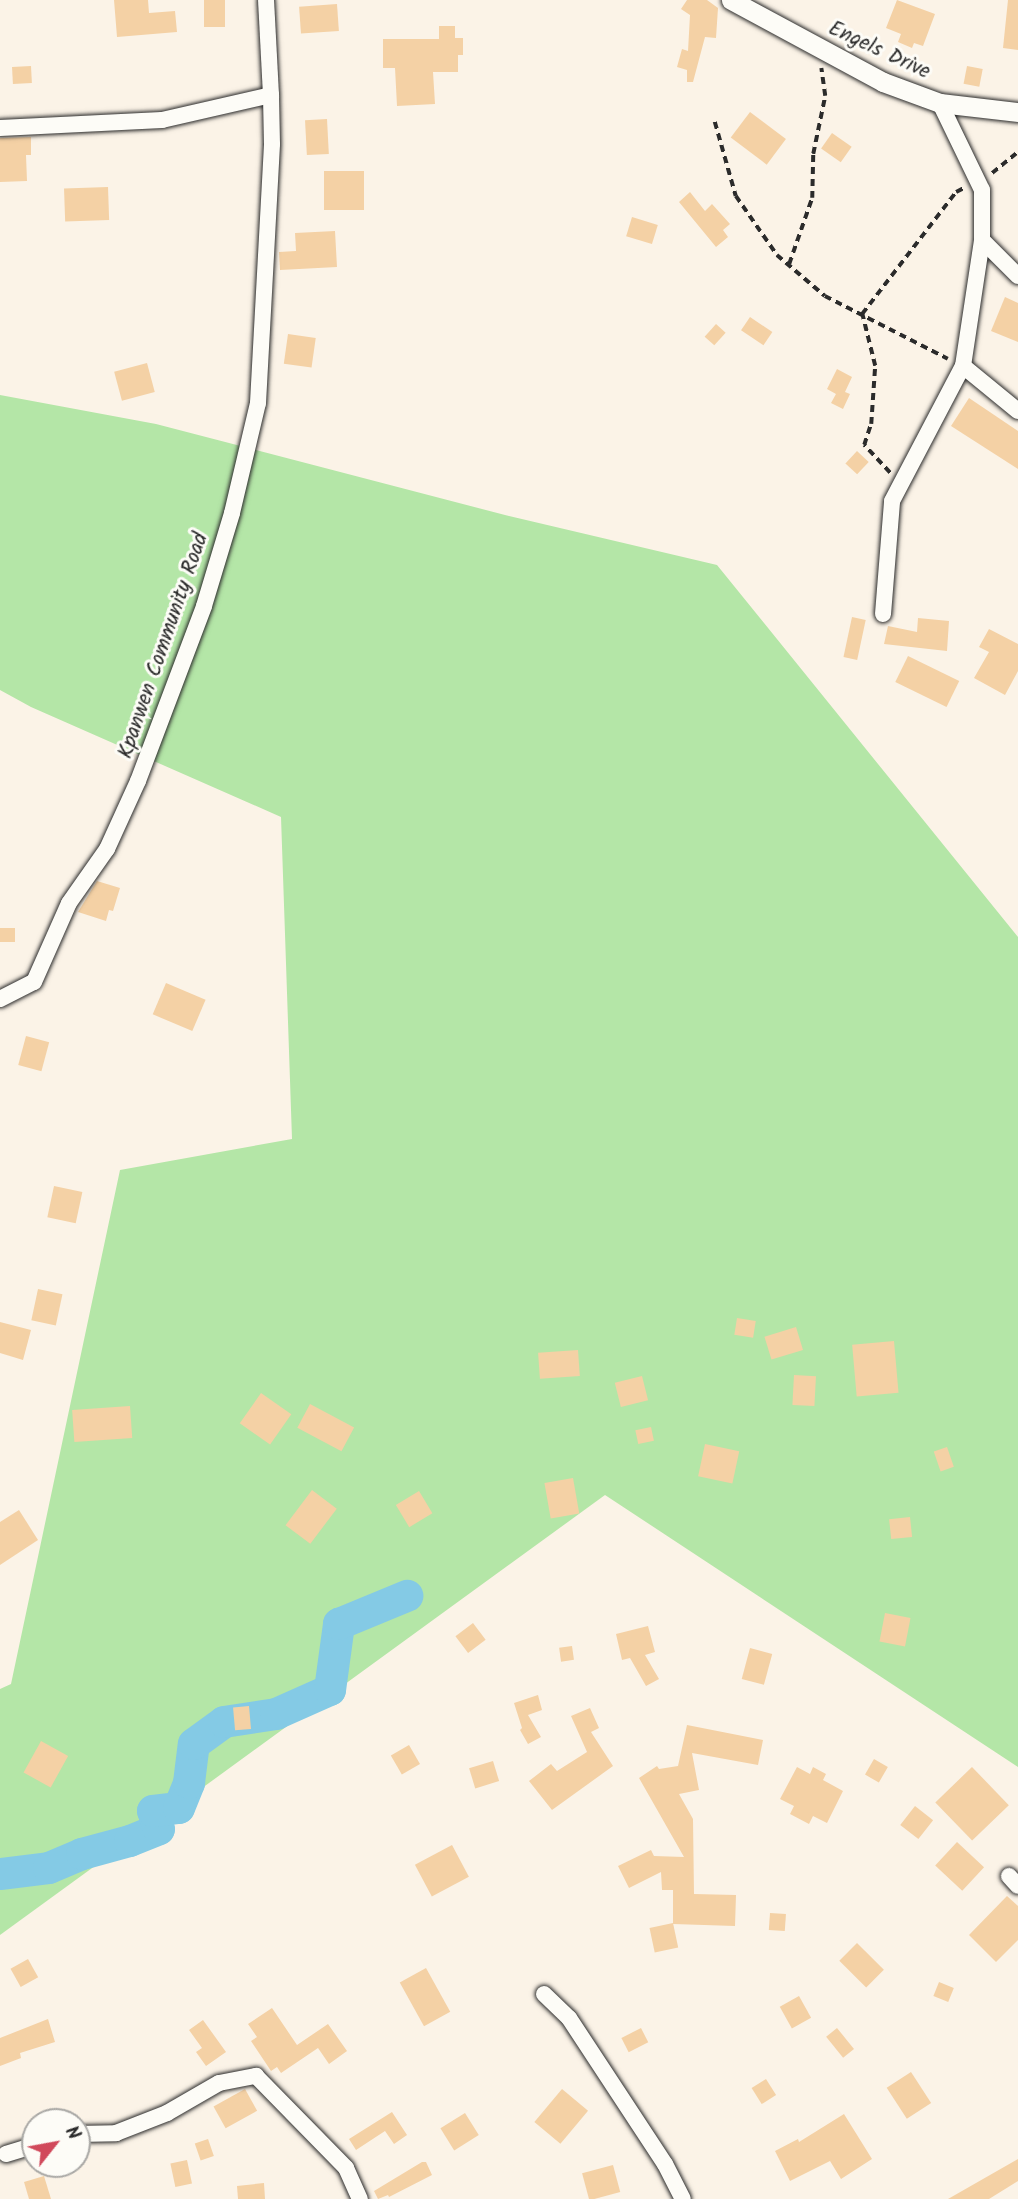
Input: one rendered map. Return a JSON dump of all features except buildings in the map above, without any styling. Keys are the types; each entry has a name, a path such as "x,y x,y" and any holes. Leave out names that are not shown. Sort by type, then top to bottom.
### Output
{"street":[{"name":"Kpanwen Community Road","path":"0,999 33,982 69,903 107,849 138,781 208,593 232,513 258,403 272,144 266,0"},
{"name":"Engels Drive","path":"731,0 883,82 940,103 1018,113"},
{"path":"0,128 162,120 271,95"},
{"path":"883,614 892,501 963,366 982,240 982,190 940,103"},
{"path":"982,240 1018,276"},
{"path":"963,366 1018,411"},
{"path":"544,1994 569,2018 665,2164 683,2199"},
{"path":"91,2134 117,2133 167,2113 219,2083 256,2076 346,2168 360,2199"},
{"path":"6,2154 21,2149"}],"path":[{"path":"789,264 812,198 813,154 825,96 818,48"},
{"path":"715,122 736,196 777,255 825,296 904,339 963,366"},
{"path":"862,314 956,192 978,181 1018,152"},
{"path":"862,314 875,366 871,424 864,445 900,483"}],"green space":[{"path":"0,395 156,424 505,515 717,565 1018,937 1018,1767 605,1495 0,1935 0,1689 11,1684 120,1170 292,1139 281,817 31,707 0,690"}],"waterway":[{"path":"0,1874 49,1868 82,1854 130,1841 159,1829 153,1811 179,1808 189,1783 194,1744 224,1722 276,1714 330,1690 339,1624 407,1596"}]}
